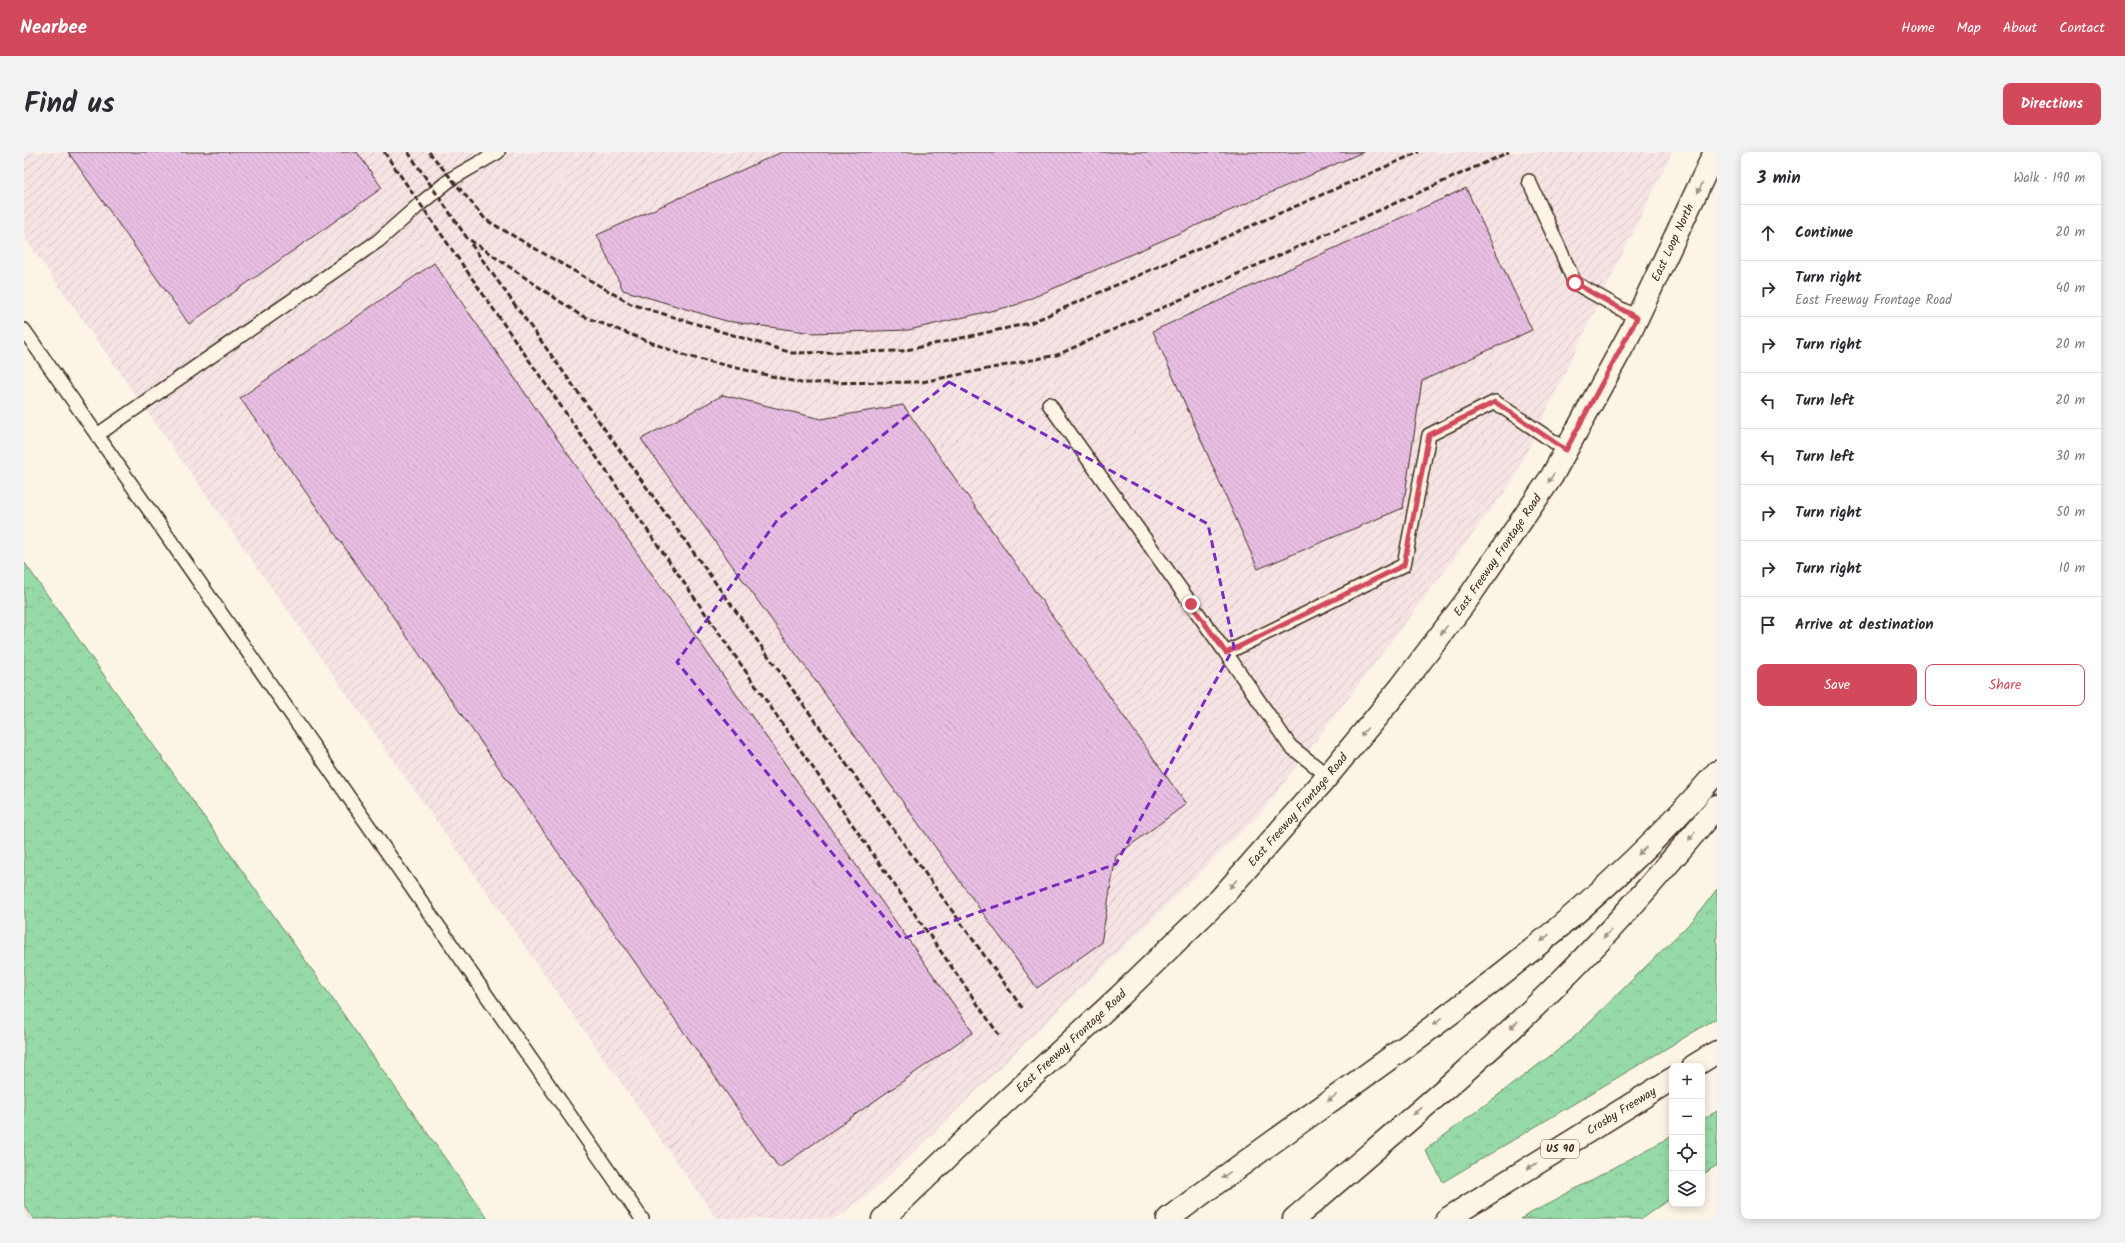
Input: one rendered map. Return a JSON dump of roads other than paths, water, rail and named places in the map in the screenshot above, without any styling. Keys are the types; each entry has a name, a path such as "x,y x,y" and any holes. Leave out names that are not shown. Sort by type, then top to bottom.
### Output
{"main road":[{"name":"East Loop North","path":"1634,325 1715,152"},
{"name":"East Freeway Frontage Road","path":"883,1219 1004,1103 1119,997 1220,899 1328,776 1401,687 1467,600 1552,476 1634,325"},
{"path":"1168,1219 1469,999 1539,944 1650,844 1717,772"},
{"path":"1294,1219 1500,1039 1567,976 1620,919 1717,806"},
{"path":"1699,1063 1717,1052"},
{"name":"Crosby Freeway","path":"1447,1219 1669,1081"}],"lane":[{"path":"97,435 378,242 420,204 451,179 498,152"},
{"path":"1529,181 1575,283 1634,325"},
{"path":"24,330 642,1219"},
{"path":"1226,653 1404,565 1429,435 1495,402 1566,450"},
{"path":"1049,404 1226,653 1290,746 1328,776"}],"railway":[{"path":"384,152 999,1035"},
{"path":"408,152 467,238 580,315 686,356 801,383 922,382 1057,355 1509,152"},
{"path":"429,152 486,220 631,304 792,353 902,351 1030,323 1419,152"},
{"path":"471,244 1023,1009"}]}
